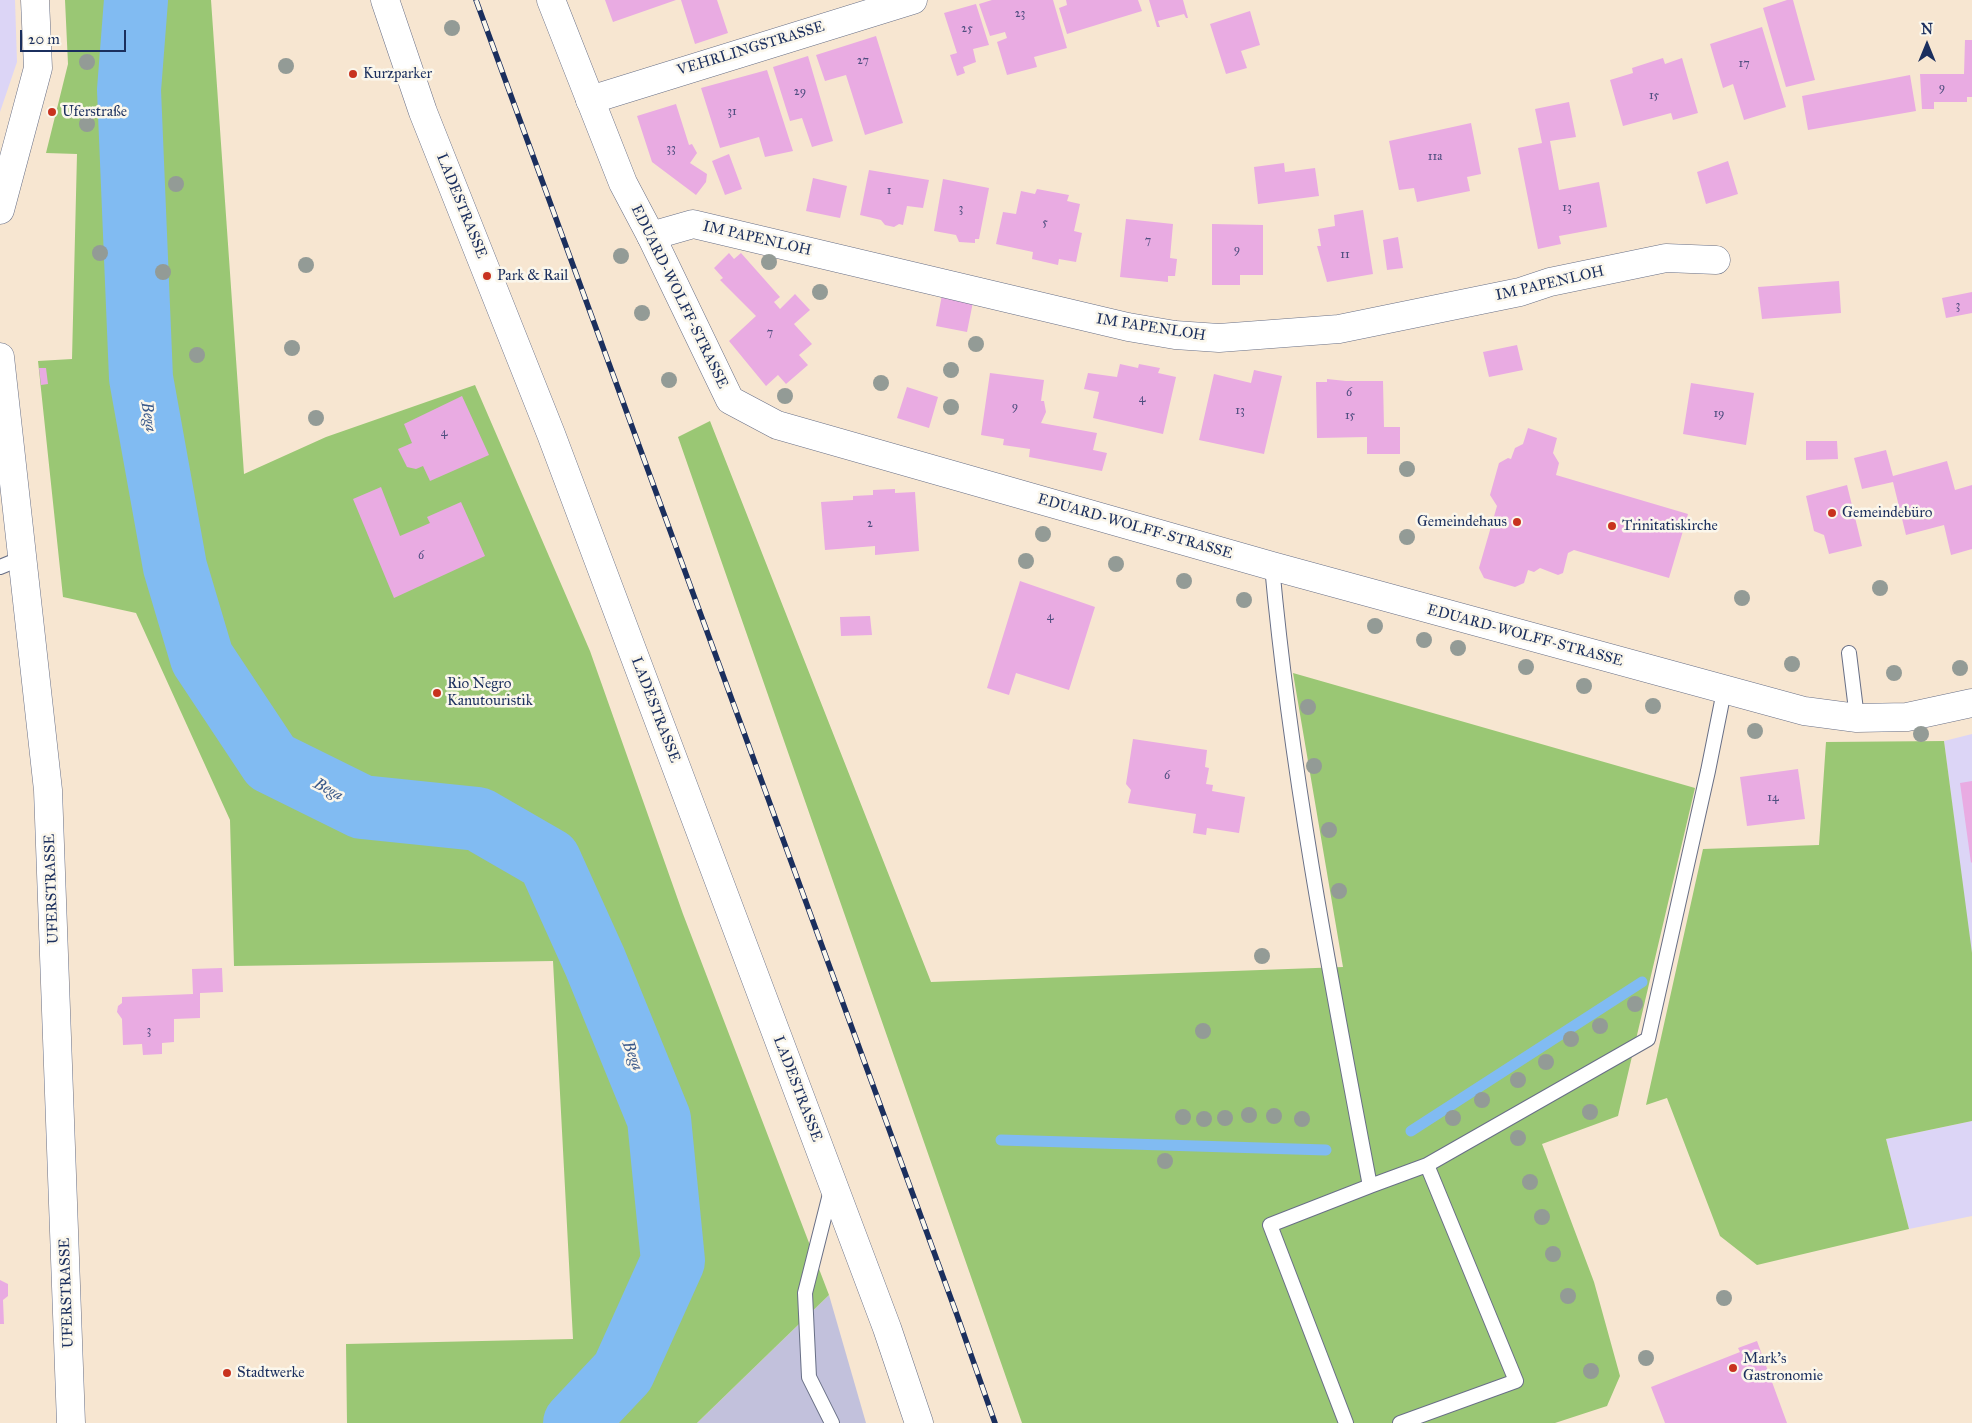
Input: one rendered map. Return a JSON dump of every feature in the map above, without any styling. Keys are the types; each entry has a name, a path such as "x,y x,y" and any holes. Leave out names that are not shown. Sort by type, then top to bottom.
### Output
{"street":[{"path":"0,210 38,68 35,0"},
{"name":"LADESTRASSE","path":"385,0 411,80 554,443 887,1328 919,1423"},
{"name":"EDUARD-WOLFF-STRASSE","path":"551,0 623,183 651,236 730,400 769,421 1272,566 1804,711 1857,718 1908,717 1972,703"},
{"name":"VEHRLINGSTRASSE","path":"590,100 913,0"},
{"name":"IM PAPENLOH","path":"651,236 693,224 1128,327 1175,335 1219,338 1339,329 1520,292 1550,282 1666,258 1716,260"},
{"name":"UFERSTRASSE","path":"0,357 11,562 48,800 71,1423"}],"lane":[{"path":"1272,566 1280,647 1325,944 1370,1186"},
{"path":"1849,652 1857,718"},
{"path":"1346,1423 1270,1225 1427,1165 1648,1039 1708,771 1724,690"},
{"path":"1400,1423 1516,1381 1427,1165"},
{"path":"832,1182 805,1293 809,1377 832,1423"}],"shaded area":[{"path":"0,0 15,0 17,62 0,112"},
{"path":"1972,734 1972,953 1971,953 1944,741"},
{"path":"1972,1121 1972,1216 1909,1229 1886,1139"},
{"path":"829,1295 866,1423 697,1423"}],"green space":[{"path":"65,0 211,0 244,474 326,437 475,385 590,651 683,914 829,1295 697,1423 347,1423 346,1344 573,1339 553,961 234,966 230,820 136,613 63,597 38,361 72,359 77,154 46,153 68,64"},
{"path":"710,421 931,982 1343,967 1293,673 1695,788 1618,1116 1542,1144 1594,1282 1620,1376 1607,1406 1555,1423 1022,1423 678,437"},
{"path":"1944,741 1972,953 1972,1121 1886,1139 1909,1229 1757,1265 1720,1236 1667,1098 1646,1105 1703,849 1819,845 1826,742"}],"building":[{"path":"605,0 676,0 613,22"},
{"path":"681,0 717,0 728,33 695,44"},
{"path":"992,0 1053,0 1067,48 1034,57 1037,67 1007,75 997,42 1007,38 1005,32 990,36 979,4"},
{"path":"1066,0 1138,0 1142,11 1067,34 1059,8 1067,5"},
{"path":"1149,0 1183,0 1188,18 1184,14 1158,21 1160,27 1157,27"},
{"path":"1787,0 1793,0 1815,80 1786,87 1763,8"},
{"path":"976,4 989,45 973,49 976,62 963,67 965,73 957,76 950,55 957,53 944,13"},
{"path":"1250,11 1260,45 1241,51 1247,68 1226,74 1210,24"},
{"path":"1762,27 1786,107 1744,120 1733,84 1723,88 1710,44"},
{"path":"876,36 903,123 865,135 846,75 825,81 816,55"},
{"path":"1965,40 1972,40 1972,97 1967,97 1967,102 1934,102 1934,109 1922,109 1920,74 1964,74"},
{"path":"808,56 833,141 812,147 802,118 790,121 773,67"},
{"path":"1663,58 1665,64 1682,58 1698,113 1673,120 1671,113 1623,126 1610,80 1633,73 1632,68"},
{"path":"767,70 793,151 765,157 759,137 720,148 701,88"},
{"path":"1910,75 1916,111 1808,130 1802,96"},
{"path":"1569,102 1576,137 1550,141 1559,190 1599,182 1607,227 1559,236 1561,244 1538,249 1518,148 1542,143 1535,109"},
{"path":"676,104 689,145 692,144 697,153 690,163 707,174 706,182 696,195 652,162 637,116"},
{"path":"1471,123 1481,174 1467,177 1470,191 1417,202 1414,188 1399,190 1389,141"},
{"path":"729,154 742,189 725,195 712,161"},
{"path":"1728,161 1738,194 1706,204 1697,172"},
{"path":"1284,163 1285,172 1315,168 1319,196 1258,204 1254,167"},
{"path":"869,170 929,180 923,208 907,206 903,225 899,224 894,227 885,225 881,220 860,215"},
{"path":"813,178 847,186 840,218 806,211"},
{"path":"943,179 989,188 979,239 975,239 975,243 959,242 956,235 934,231"},
{"path":"1037,189 1069,195 1067,201 1080,204 1074,231 1082,233 1076,262 1059,259 1058,265 1032,259 1033,252 996,244 1003,212 1016,214 1021,191 1035,194"},
{"path":"1363,210 1373,274 1327,282 1317,246 1321,246 1318,229 1335,226 1334,215"},
{"path":"1126,219 1173,224 1170,258 1177,259 1175,276 1168,276 1168,282 1120,277"},
{"path":"1212,224 1263,225 1263,275 1240,275 1240,285 1212,285"},
{"path":"1398,237 1403,268 1387,270 1383,240"},
{"path":"729,253 734,259 741,253 780,297 774,302 780,309 795,294 810,310 794,324 812,344 799,355 808,365 786,384 778,375 766,386 729,341 756,316 720,280 723,278 714,268"},
{"path":"1839,281 1841,313 1762,319 1758,287"},
{"path":"1972,292 1972,313 1946,318 1942,298"},
{"path":"942,295 973,302 967,332 936,326"},
{"path":"1517,345 1523,370 1489,377 1483,352"},
{"path":"1120,364 1138,368 1139,364 1160,368 1158,373 1176,377 1163,434 1093,418 1099,392 1084,389 1088,373 1117,377"},
{"path":"39,368 46,368 48,384 41,385"},
{"path":"1254,370 1282,376 1264,454 1199,440 1214,374 1251,383"},
{"path":"990,373 1044,380 1041,401 1044,401 1046,412 1041,423 1097,433 1093,450 1107,453 1102,471 1029,457 1030,449 1003,445 1004,439 981,435"},
{"path":"1327,379 1383,381 1384,427 1400,427 1400,454 1367,454 1367,437 1317,438 1316,382 1327,382"},
{"path":"1691,383 1754,393 1746,445 1683,434"},
{"path":"907,387 938,397 929,428 897,418"},
{"path":"462,396 489,455 430,481 423,466 416,469 407,467 398,449 412,443 404,424"},
{"path":"1528,428 1557,438 1553,453 1559,463 1556,475 1688,514 1669,578 1574,550 1568,553 1563,573 1558,575 1540,568 1534,572 1528,570 1524,583 1515,587 1484,578 1479,568 1497,506 1490,495 1499,463 1508,458 1511,459 1515,448 1523,444"},
{"path":"1806,441 1837,441 1838,459 1806,460"},
{"path":"1886,450 1893,476 1947,461 1955,490 1972,485 1972,549 1951,555 1944,525 1906,535 1893,482 1862,489 1854,458"},
{"name":"Gemeindebüro","path":"1847,485 1862,546 1829,554 1824,535 1814,531 1806,496"},
{"path":"381,487 400,536 430,523 427,517 461,502 485,556 394,598 353,499"},
{"path":"895,489 895,493 915,492 919,551 875,555 875,546 825,550 821,502 853,500 853,496 873,495 873,490"},
{"path":"1020,581 1095,607 1069,690 1016,673 1009,695 987,688"},
{"path":"870,616 872,635 841,636 840,617"},
{"path":"1133,739 1207,750 1205,767 1209,768 1206,784 1213,785 1212,791 1245,797 1239,833 1207,828 1206,835 1193,833 1196,814 1128,803 1131,790 1126,784"},
{"path":"1798,769 1805,819 1747,826 1740,777"},
{"path":"1972,781 1972,862 1971,863 1960,783"},
{"path":"222,968 223,992 200,993 200,1018 174,1019 174,1042 162,1043 162,1054 143,1055 142,1044 123,1045 122,1019 117,1012 118,1006 122,1003 122,997 193,994 192,969"},
{"path":"0,1280 8,1284 8,1296 3,1300 4,1324 0,1324"},
{"name":"Mark's Gastronomie","path":"1757,1341 1787,1423 1665,1423 1651,1387 1740,1352 1738,1348"}],"waterway":[{"name":"Bega","path":"136,0 129,90 141,378 175,567 202,658 271,762 362,807 478,819 549,860 595,962 659,1119 673,1261 623,1372 575,1423"},
{"path":"1411,1131 1642,982"},
{"path":"1001,1140 1326,1150"}],"railway":[{"path":"476,0 995,1423"}],"place":[{"name":"Kurzparker","path":"353,74"},
{"name":"Uferstraße","path":"52,112"},
{"name":"Park & Rail","path":"487,276"},
{"name":"Gemeindebüro","path":"1832,513"},
{"name":"Gemeindehaus","path":"1517,522"},
{"name":"Trinitatiskirche","path":"1612,526"},
{"name":"Rio Negro Kanutouristik","path":"437,693"},
{"name":"Mark's Gastronomie","path":"1733,1368"},
{"name":"Stadtwerke","path":"227,1373"}]}
